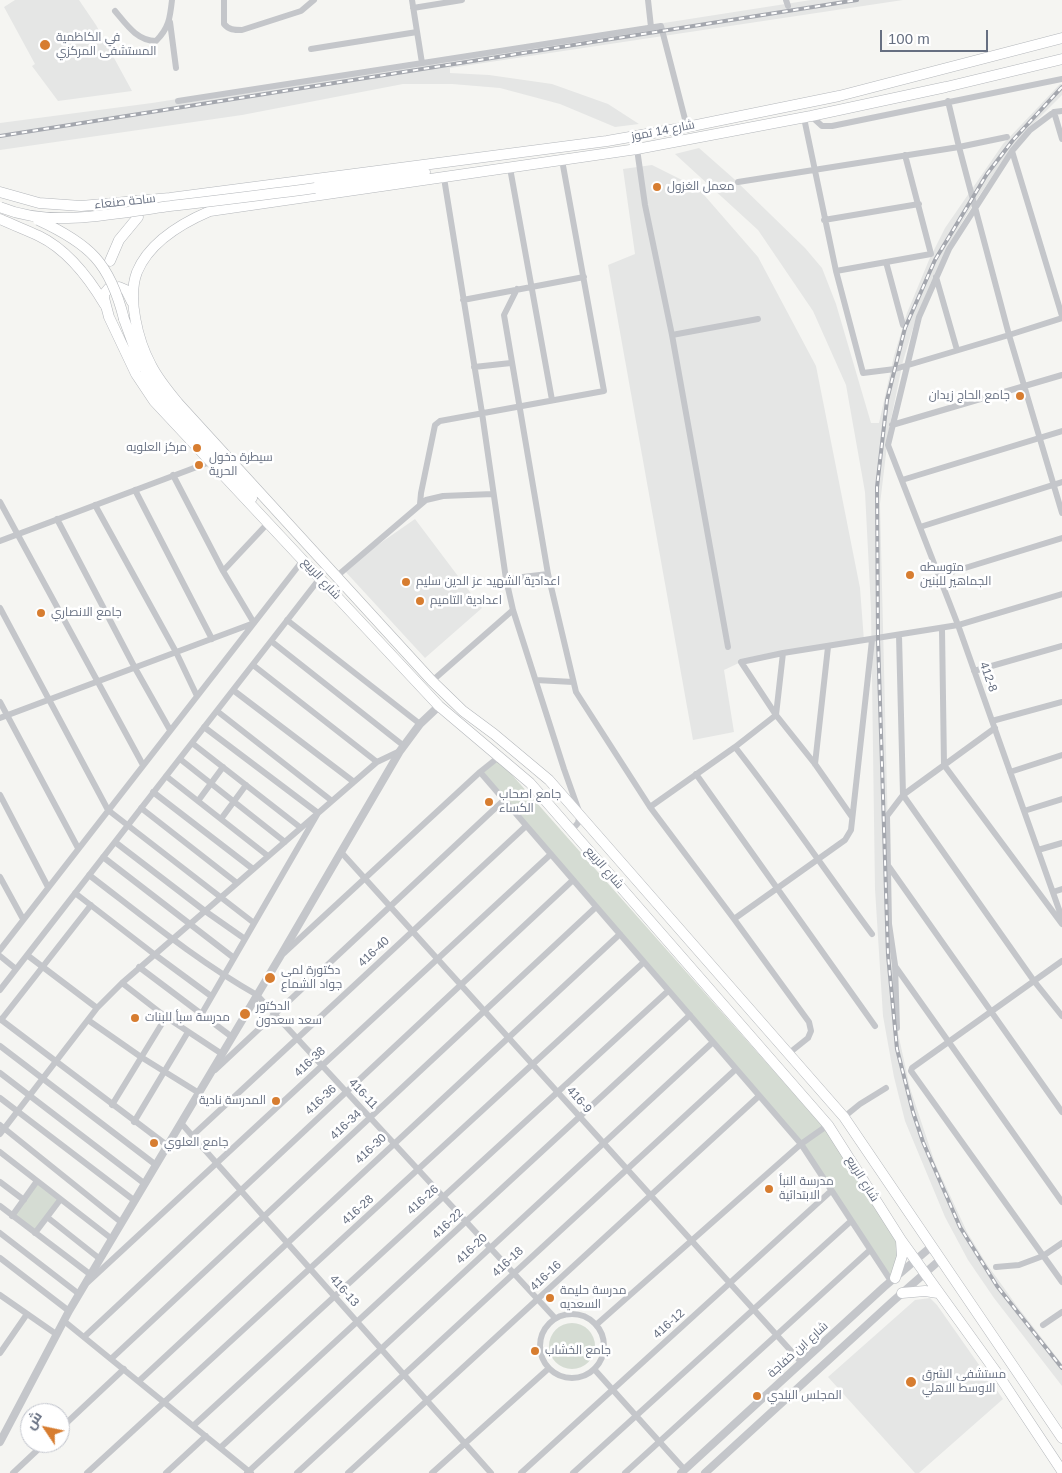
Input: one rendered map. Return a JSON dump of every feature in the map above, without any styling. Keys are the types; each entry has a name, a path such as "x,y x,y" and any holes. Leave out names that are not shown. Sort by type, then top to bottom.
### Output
{"main road":[{"name":"شارع 14 تموز","path":"257,187 607,141 687,127 839,96 1062,38"},
{"name":"شارع 14 تموز","path":"134,307 134,281 145,258 159,243 178,228 199,216 221,209 637,149 807,117 946,87 1062,59"},
{"path":"28,216 57,218 129,212 315,188 454,167 470,166 495,170"},
{"name":"ساحة صنعاء","path":"0,192 39,203 81,206 170,198 257,187"},
{"path":"257,187 262,193 262,199 259,203"},
{"name":"ساحة صنعاء","path":"154,203 170,198"},
{"path":"0,207 28,216 69,235 96,258 111,278 136,352 152,383 184,422 244,486 265,518"},
{"name":"ساحة صنعاء","path":"110,260 119,240 138,217"},
{"path":"0,219 40,237 68,257 91,282 108,291 128,292 134,307"},
{"name":"شارع الربيع","path":"108,291 136,374 163,412 265,518 439,706 500,756 530,784 828,1125 924,1274 999,1376 1062,1470"},
{"name":"شارع الربيع","path":"134,307 136,322 150,364 167,390 432,681 463,711 549,780 844,1117 1062,1438"},
{"path":"893,1279 900,1267 902,1256 901,1240"},
{"path":"902,1294 925,1290 938,1293"}],"street":[{"path":"172,0 170,21 176,68"},
{"path":"224,0 224,24 228,28 235,30 242,30 301,11 314,0"},
{"path":"412,0 422,63"},
{"path":"413,8 462,0"},
{"path":"648,0 651,27"},
{"path":"115,11 136,34 147,41 156,41 170,21"},
{"path":"178,101 661,26 687,127"},
{"path":"311,49 417,32"},
{"path":"807,117 822,126 832,126 1062,79"},
{"path":"948,102 958,147 1024,386 1062,513"},
{"path":"892,425 919,317 949,249 1012,151 1030,130 1054,112 1062,111"},
{"path":"1054,112 1062,139"},
{"path":"807,117 824,220 863,374 895,369 1010,335 1062,317 1012,151"},
{"path":"738,182 958,147 1007,137"},
{"path":"637,149 645,204 672,335 728,647"},
{"path":"836,271 931,254 905,155"},
{"path":"420,504 435,425 440,421 604,391 562,160"},
{"path":"510,168 552,400"},
{"path":"444,178 482,414 506,580 513,610 580,814 578,823 571,831"},
{"path":"824,220 918,204"},
{"path":"886,262 903,325"},
{"path":"463,300 584,277"},
{"path":"936,277 957,350"},
{"path":"517,289 504,315 548,574 572,682 580,700 650,807 734,918 809,1022 811,1030 808,1038 788,1054"},
{"path":"672,335 758,319"},
{"path":"474,367 511,363"},
{"path":"892,425 1062,375"},
{"name":"412-8","path":"892,425 888,445 958,625 1062,918"},
{"path":"902,480 1062,431"},
{"path":"0,541 210,462"},
{"path":"173,476 222,571 254,623"},
{"path":"920,527 1062,482"},
{"path":"135,490 212,638"},
{"path":"337,576 426,500 436,497 493,494"},
{"path":"0,502 143,765"},
{"path":"95,505 176,652 197,696"},
{"path":"222,571 265,518"},
{"path":"57,519 135,668 170,730"},
{"path":"939,576 1062,538"},
{"path":"0,950 303,560"},
{"path":"506,580 548,574"},
{"path":"0,990 320,578"},
{"path":"852,817 815,764 776,715 741,662 782,653 942,629 1062,594"},
{"path":"0,608 108,810 254,923"},
{"path":"432,681 513,610"},
{"path":"287,620 420,724"},
{"path":"3,717 254,623"},
{"path":"942,629 944,765 1062,924"},
{"path":"899,635 903,795 1034,980 1062,1016"},
{"path":"734,918 845,840 851,830 872,640"},
{"path":"271,641 402,749"},
{"path":"974,670 1062,646"},
{"path":"815,764 828,647"},
{"path":"650,807 735,747 776,715 782,653"},
{"path":"252,665 377,762"},
{"path":"536,680 572,682"},
{"path":"233,690 354,782"},
{"path":"0,702 3,717 78,848"},
{"path":"897,1028 895,966 889,924 887,816 903,795 944,765 993,724 1062,702"},
{"path":"0,1442 69,1311 199,1094 340,852 402,749 420,724 439,706"},
{"path":"217,711 332,801"},
{"path":"204,727 318,813"},
{"path":"192,743 301,828"},
{"path":"735,747 775,798 816,859 872,934"},
{"path":"122,1223 2,1129 97,1008 122,983 377,762 402,749"},
{"path":"281,955 480,772 500,756"},
{"path":"1010,772 1062,756"},
{"path":"180,759 285,842"},
{"path":"198,801 223,767"},
{"path":"480,772 801,1144 870,1250 899,1284 902,1294"},
{"path":"696,774 875,1026"},
{"path":"166,776 268,856"},
{"path":"221,819 246,785"},
{"path":"153,792 253,869"},
{"path":"0,795 48,887"},
{"path":"1024,811 1062,799"},
{"path":"210,1074 504,800"},
{"path":"141,808 237,883"},
{"path":"201,1015 318,813"},
{"name":"416-40","path":"192,1136 526,826"},
{"path":"115,842 204,911 245,939"},
{"path":"1038,850 1062,843"},
{"name":"416-9","path":"340,852 801,1362"},
{"name":"416-38","path":"84,1286 551,854"},
{"path":"103,857 234,958"},
{"path":"887,863 1062,1112"},
{"name":"416-11","path":"89,875 223,976 257,995 555,1318"},
{"path":"0,877 23,919"},
{"name":"416-36","path":"84,1337 573,880"},
{"path":"1053,892 1062,889"},
{"path":"75,893 211,996"},
{"path":"91,905 1,1020 168,1146"},
{"name":"416-34","path":"111,1359 596,907"},
{"name":"416-30","path":"139,1382 620,934"},
{"path":"27,955 97,1008"},
{"path":"0,956 16,969"},
{"path":"1062,961 911,1071 1062,1282"},
{"name":"416-28","path":"87,1473 644,962"},
{"path":"895,966 1062,1202"},
{"path":"139,967 232,1037"},
{"path":"122,983 188,1032 222,1054"},
{"name":"416-26","path":"193,1426 668,991"},
{"name":"416-22","path":"220,1448 690,1015"},
{"path":"112,1105 166,1016"},
{"path":"88,1020 199,1094"},
{"path":"134,1122 188,1032"},
{"name":"416-20","path":"249,1472 713,1042"},
{"path":"0,1046 156,1165"},
{"name":"416-18","path":"297,1473 736,1069"},
{"path":"0,1074 145,1184"},
{"path":"844,1117 860,1104 886,1088"},
{"name":"416-16","path":"348,1473 759,1096"},
{"path":"0,1098 135,1201"},
{"name":"416-13","path":"181,1123 490,1473"},
{"path":"596,1325 801,1144 828,1125"},
{"path":"0,1152 112,1239"},
{"path":"12,1216 37,1181"},
{"path":"0,1182 24,1200"},
{"name":"416-12","path":"522,1473 831,1191"},
{"path":"35,1233 60,1200"},
{"path":"0,1206 90,1275"},
{"path":"47,1217 100,1259"},
{"path":"573,1473 851,1221"},
{"path":"0,1233 79,1294"},
{"path":"996,1267 1019,1266 1043,1256 1062,1243"},
{"name":"شارع ابن خفاجة","path":"683,1471 801,1362 932,1246"},
{"path":"625,1473 870,1250"},
{"path":"0,1258 69,1311"},
{"path":"705,1473 941,1260"},
{"path":"0,1295 56,1334"},
{"path":"1043,1325 1062,1312"},
{"path":"0,1353 28,1314"},
{"path":"563,1315 581,1315 596,1325 602,1333 604,1343 600,1362 594,1369 586,1375 571,1378 556,1375 548,1369 540,1352 539,1342 548,1324 555,1318 563,1315"},
{"path":"64,1321 249,1472"},
{"path":"432,1473 548,1369"},
{"path":"594,1369 660,1442 683,1471"},
{"path":"70,1420 124,1370"},
{"path":"166,1473 206,1436"},
{"path":"13,1473 34,1453"}],"shaded area":[{"path":"15,0 79,0 96,25 132,91 58,101 32,66 35,64 4,7"},
{"path":"811,0 903,0 450,68 450,73 489,75 552,84 608,104 639,124 615,127 560,104 500,88 452,84 403,84 242,115 0,150 0,123 152,103"},
{"path":"1062,84 1062,95 1010,150 969,211 946,249 917,315 903,361 889,429 880,504 891,956 898,1033 910,1088 935,1163 967,1232 986,1263 1062,1364 1062,1386 994,1298 968,1260 945,1217 905,1121 894,1077 883,1016 875,889 871,609 865,492 846,385 813,311 758,230 675,154 699,148 733,178 805,248 822,268 836,304 871,423 879,423 894,356 907,313 929,260 945,228 1003,144"},
{"path":"652,165 698,188 758,257 816,366 860,588 864,641 741,662 724,670 734,732 693,740 608,265 635,254 623,169"},
{"path":"415,519 482,608 425,658 343,569"},
{"path":"498,759 826,1130 898,1241 900,1255 891,1279 805,1147 482,772"},
{"path":"37,1183 58,1200 35,1231 15,1216"},
{"name":"مستشفى الشرق الاوسط الاهلي","path":"930,1298 937,1305 1003,1399 919,1473 915,1473 828,1377 915,1300"},
{"path":"577,1323 589,1329 594,1337 594,1355 589,1363 581,1368 567,1369 555,1363 550,1355 549,1341 555,1329 563,1324"}],"railway":[{"path":"0,136 857,0"},
{"path":"1062,87 1013,140 987,174 935,260 905,328 887,400 877,487 878,639 888,955 897,1049 913,1112 923,1142 960,1227 997,1286 1062,1368"}],"place":[{"name":"في الكاظمية المستشفى المركزي","path":"45,45"},
{"name":"معمل الغزول","path":"657,187"},
{"name":"جامع الحاج زيدان","path":"1020,396"},
{"name":"مركز العلويه","path":"197,448"},
{"name":"سيطرة دخول الحرية","path":"199,465"},
{"name":"متوسطه الجماهير للبنين","path":"910,575"},
{"name":"اعدادية الشهيد عز الدين سليم","path":"406,582"},
{"name":"اعدادية التاميم","path":"420,601"},
{"name":"جامع الانصاري","path":"41,613"},
{"name":"جامع اصحاب الکساء","path":"489,802"},
{"name":"دكتورة لمى جواد الشماع","path":"270,978"},
{"name":"الدكتور سعد سعدون","path":"245,1014"},
{"name":"مدرسة سبأ للبنات","path":"135,1018"},
{"name":"المدرسة نادية","path":"276,1101"},
{"name":"جامع العلوي","path":"154,1143"},
{"name":"مدرسة النبأ الابتدائية","path":"769,1189"},
{"name":"مدرسة حليمة السعديه","path":"550,1298"},
{"name":"جامع الخشاب","path":"535,1351"},
{"name":"مستشفى الشرق الاوسط الاهلي","path":"911,1382"},
{"name":"المجلس البلدي","path":"757,1396"}]}
